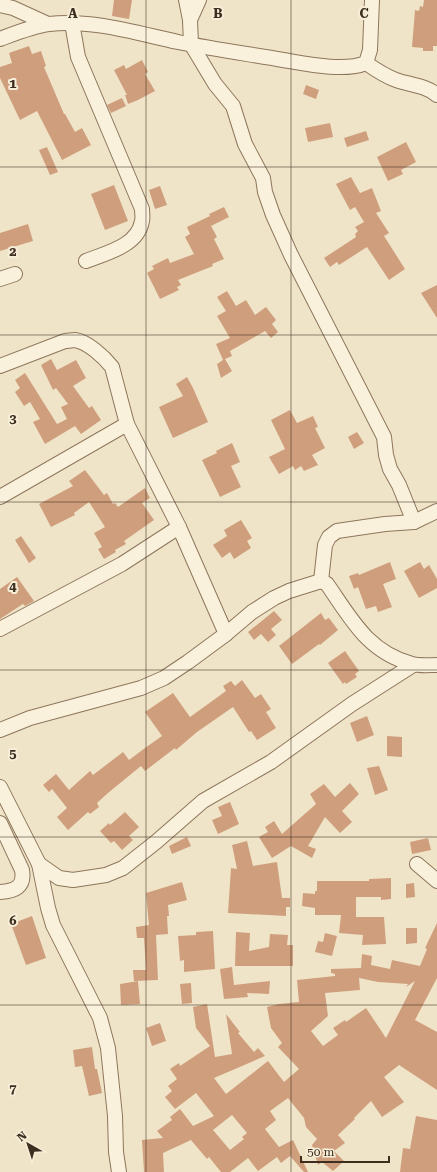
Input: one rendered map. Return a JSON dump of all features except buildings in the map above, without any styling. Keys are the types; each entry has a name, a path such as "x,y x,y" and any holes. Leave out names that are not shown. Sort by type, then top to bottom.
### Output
{"street":[{"path":"186,0 190,20 190,44 215,84 233,106 245,144 263,178 265,192 276,222 291,255 384,437 386,455 390,469 399,485 414,522"},
{"path":"190,20 198,0"},
{"path":"366,63 370,50 372,0"},
{"path":"0,5 13,8 48,24"},
{"path":"0,39 48,24 72,23 106,27 190,44 316,65 356,67 366,63"},
{"path":"72,23 78,57 142,209 143,221 138,231 126,245 86,261"},
{"path":"366,63 394,80 430,89 437,95"},
{"path":"0,279 15,274"},
{"path":"0,366 65,341 76,340 91,347 112,367 127,424 179,527 226,634"},
{"path":"0,497 127,424"},
{"path":"321,581 325,545 329,537 337,531 385,524 414,522 437,511"},
{"path":"0,629 122,564 179,527"},
{"path":"0,730 30,718 141,688 164,678 226,634 252,612 274,598 289,591 321,581 327,584 362,634 384,653 414,665 437,665"},
{"path":"39,864 59,878 73,880 106,875 123,868 156,842 203,801 270,762 352,704 414,665"},
{"path":"0,787 39,864 48,908 54,926 100,1018 106,1041 111,1071 115,1116 116,1152 119,1172"},
{"path":"0,824 22,870 23,877 18,888 11,891 0,892"},
{"path":"417,864 437,881"}]}
